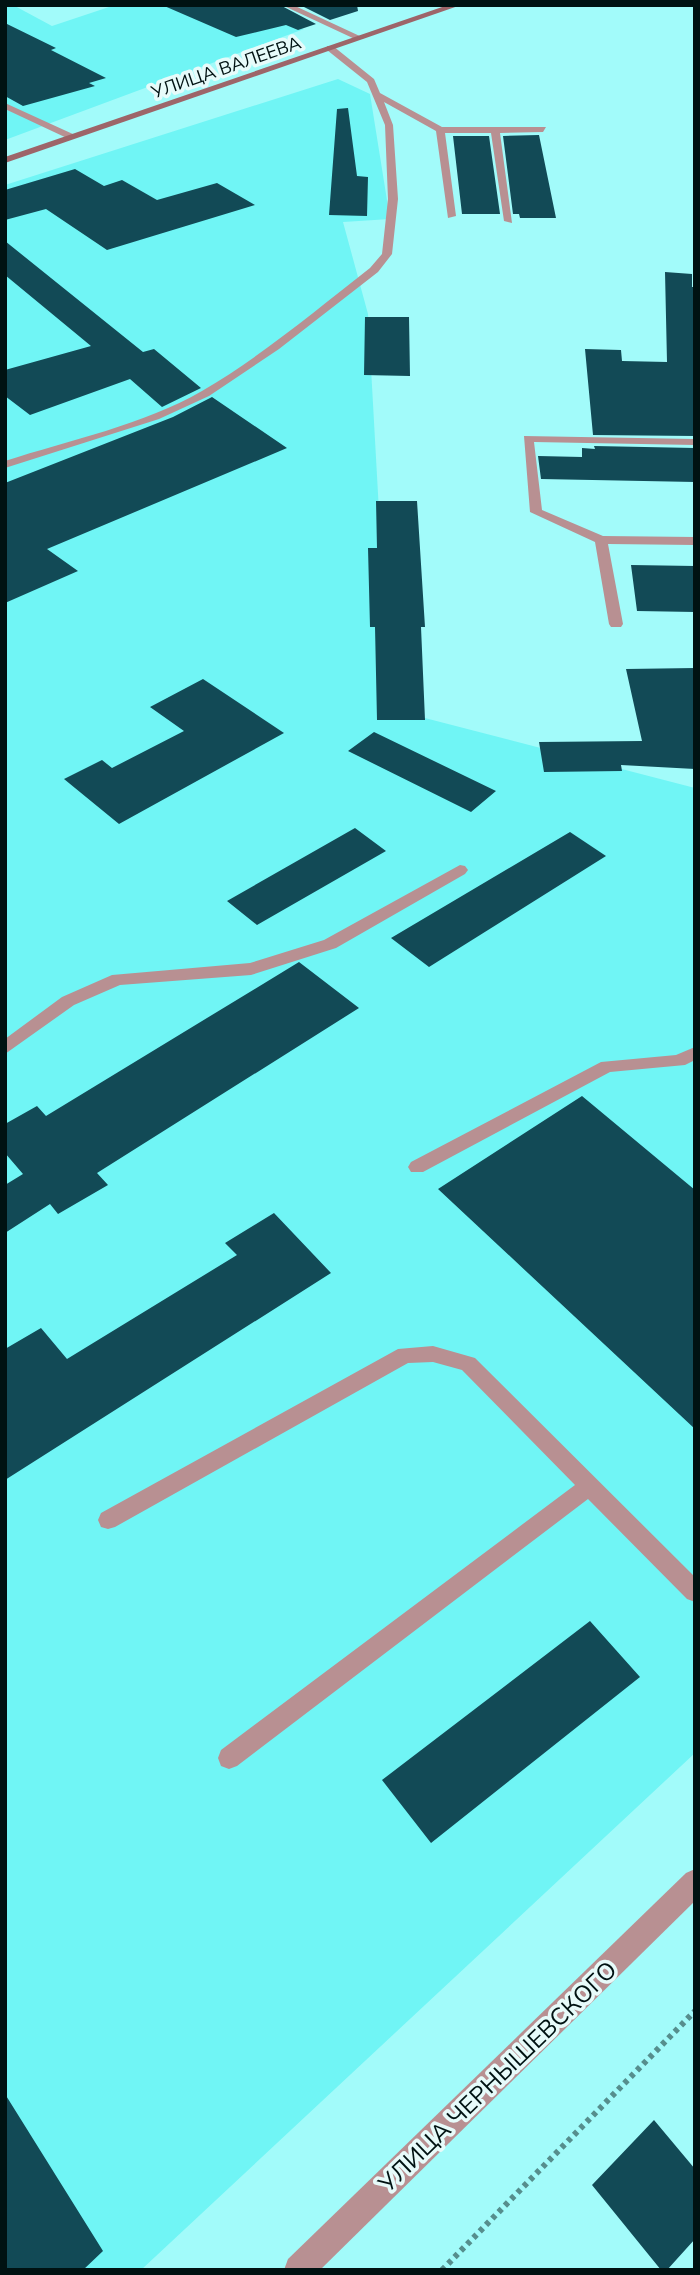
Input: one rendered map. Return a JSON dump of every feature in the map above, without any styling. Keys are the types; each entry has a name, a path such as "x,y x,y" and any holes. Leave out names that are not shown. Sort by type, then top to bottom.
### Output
{"main road":[{"name":"УЛИЦА ВАЛЕЕВА","path":"5,160 457,5"}],"street":[{"name":"УЛИЦА ЧЕРНЫШЕВСКОГО","path":"299,2270 695,1882"}],"lane":[{"path":"286,5 360,38"},
{"path":"5,465 155,417 205,394 275,346 374,270 387,254 393,199 389,125 370,81 330,48"},
{"path":"378,95 440,130 543,129"},
{"path":"7,109 72,137"},
{"path":"440,130 451,216"},
{"path":"495,130 509,221"},
{"path":"695,442 527,438 536,512 601,540 695,541"},
{"path":"601,540 616,624"},
{"path":"5,1048 68,1001 118,979 251,969 330,944 460,870"},
{"path":"417,1167 607,1066 680,1061 695,1053"},
{"path":"108,1520 405,1355 433,1354 468,1364 695,1592"},
{"path":"229,1758 589,1486"}],"path":[{"path":"442,2270 695,2011"}],"shaded area":[{"path":"5,5 13,5 52,26 115,5 243,5 304,29 5,140"},
{"path":"338,79 370,94 390,219 343,222 368,314 390,709 695,788 695,1753 141,2270 5,2270 5,185"}],"building":[{"path":"162,5 280,5 316,24 298,30 286,25 236,37"},
{"path":"300,5 357,5 358,11 330,20"},
{"path":"5,23 56,48 51,50 106,78 89,83 95,86 23,106 5,96"},
{"path":"348,108 357,176 368,177 367,216 329,215 337,109"},
{"path":"539,135 556,218 520,218 519,214 513,214 503,136"},
{"path":"453,136 489,136 500,214 462,214"},
{"path":"75,169 104,186 122,180 157,200 217,183 255,205 107,250 46,209 5,220 5,190"},
{"path":"5,241 143,352 154,349 201,388 162,407 130,379 30,415 5,396 5,370 91,346 5,275"},
{"path":"665,272 692,274 692,287 695,287 695,436 593,435 585,349 621,350 622,361 667,362"},
{"path":"365,317 409,317 410,376 364,375"},
{"path":"212,397 287,448 47,549 78,571 5,603 5,483 173,417"},
{"path":"594,446 695,448 695,482 541,479 538,456 582,457 582,448 595,449"},
{"path":"376,501 417,501 425,627 421,627 425,720 377,720 375,627 370,627 368,548 377,548"},
{"path":"631,565 695,566 695,612 637,611"},
{"path":"695,668 695,769 621,765 622,771 544,772 539,742 642,741 626,669"},
{"path":"203,679 284,733 119,824 64,779 102,760 112,768 184,731 150,707"},
{"path":"374,732 496,791 471,812 348,751"},
{"path":"355,828 386,851 257,925 227,901"},
{"path":"570,832 606,856 429,967 391,938"},
{"path":"299,962 359,1008 97,1173 108,1185 58,1214 50,1204 5,1233 5,1185 23,1174 5,1153 5,1124 37,1106 46,1116"},
{"path":"582,1096 695,1190 695,1429 438,1189"},
{"path":"274,1213 331,1273 5,1480 5,1349 41,1328 67,1359 237,1255 225,1243"},
{"path":"590,1621 640,1677 431,1843 382,1780"},
{"path":"5,2094 103,2251 83,2270 5,2270"},
{"path":"654,2120 695,2169 695,2239 667,2270 661,2270 592,2185"}]}
